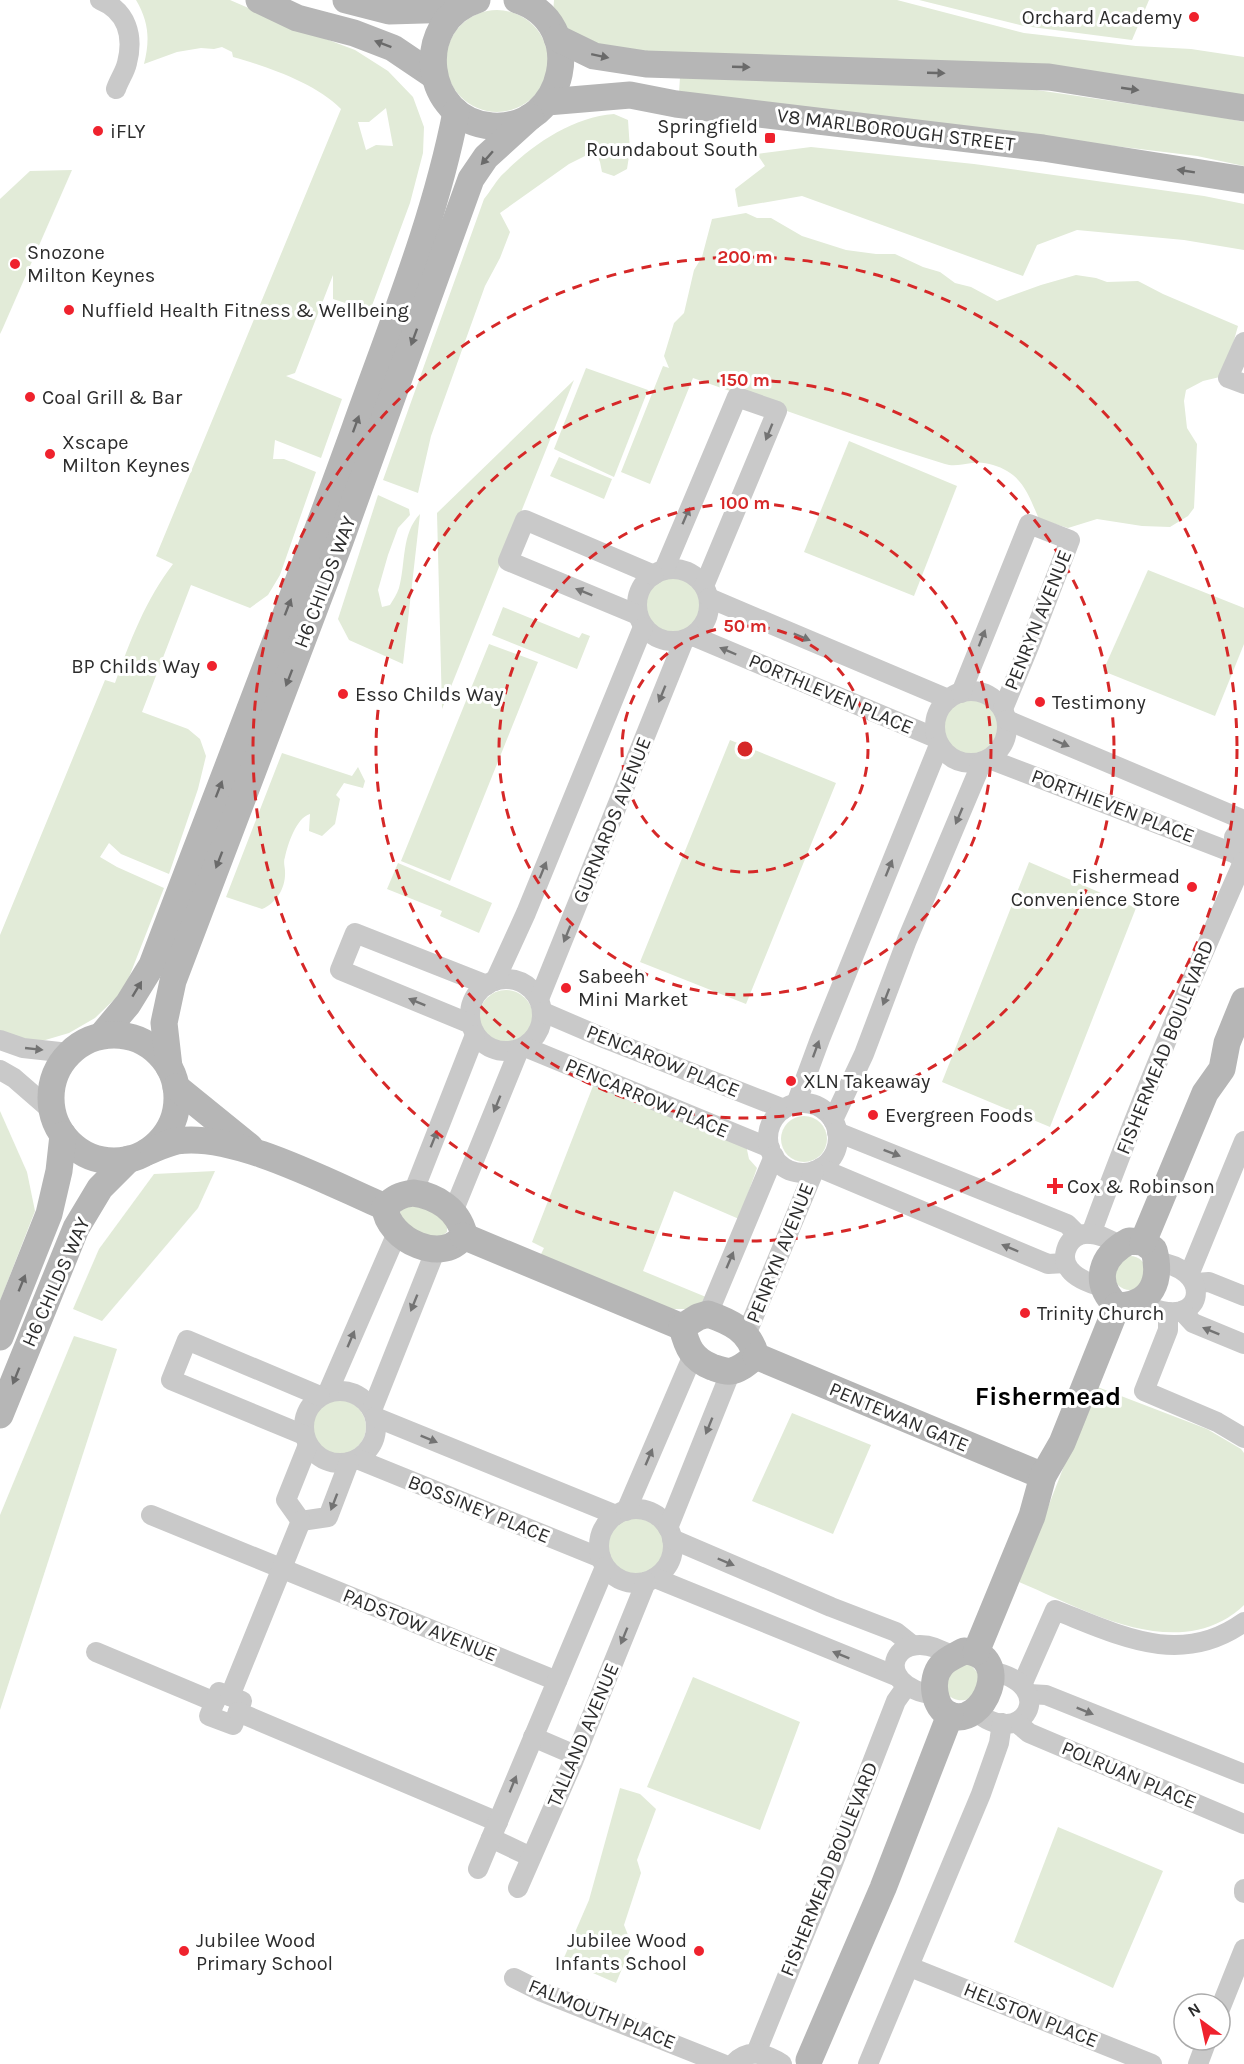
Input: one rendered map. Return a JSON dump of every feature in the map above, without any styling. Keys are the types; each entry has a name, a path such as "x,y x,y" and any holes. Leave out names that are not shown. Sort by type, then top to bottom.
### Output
{"street":[{"path":"100,0 121,14 130,30 128,63 116,89"},
{"path":"259,0 297,18 354,33 393,48 433,75"},
{"path":"346,0 389,11 467,5"},
{"path":"517,0 526,3 540,13 555,32 594,56 646,64 1049,77 1244,108"},
{"path":"538,110 558,82 562,60 555,32 554,0"},
{"path":"456,112 441,95 433,75 433,50 441,27 467,5"},
{"name":"V8 MARLBOROUGH STREET","path":"456,112 473,122 492,126 512,124 538,110 630,95 676,104 1043,148 1244,180"},
{"name":"H6 CHILDS WAY","path":"173,1077 164,1023 173,981 339,547 471,179 486,158 538,110"},
{"name":"H6 CHILDS WAY","path":"102,1035 128,1004 152,965 315,537 393,321 446,162 456,112"},
{"path":"1244,342 1228,378 1244,384"},
{"path":"659,572 737,397 777,411 707,592"},
{"path":"522,1048 507,1052 495,1050 483,1044 473,1029 470,1013 472,1002 478,992 491,983 526,913 640,621 637,603 640,592 645,582 659,572 675,569 697,578 707,592 710,609 701,629 688,638 674,642 663,640 653,635 640,621 508,561 525,520 659,572"},
{"name":"PENRYN AVENUE","path":"955,696 1029,524 1070,540 1005,715"},
{"name":"PORTHLEVEN PLACE","path":"707,592 955,696"},
{"name":"PORTHLEVEN PLACE","path":"688,638 938,742"},
{"name":"GURNARDS AVENUE","path":"541,1006 688,638"},
{"path":"973,691 984,693 995,700 1005,715 1007,731 1004,742 998,752 985,761 969,764 957,761 947,754 938,742 936,717 941,707 955,696 973,691"},
{"path":"1005,715 1244,821"},
{"path":"790,1106 820,1039 938,742"},
{"path":"835,1126 915,922 985,761"},
{"name":"PORTHIEVEN PLACE","path":"985,761 1241,859"},
{"name":"FISHERMEAD BOULEVARD","path":"1065,1263 1069,1242 1085,1235 1212,932 1241,859 1234,837 1244,821"},
{"path":"473,1029 340,970 355,933 491,983 516,980 525,984 541,1006 539,1032 522,1048 458,1224 452,1247 435,1249 421,1246 397,1233 385,1216 385,1207 393,1199 402,1195 413,1194 440,1201 458,1224 682,1327"},
{"path":"1140,1250 1205,1093 1233,1074 1227,1043 1244,1001"},
{"name":"PENCAROW PLACE","path":"541,1006 606,1039 790,1106"},
{"path":"413,1194 473,1029"},
{"path":"256,1151 173,1077 155,1049 132,1037 102,1035 85,1041 69,1053 56,1071 51,1091 52,1111 63,1135 79,1151 104,1160 137,1156 176,1141 201,1140 256,1151 385,1207"},
{"path":"0,1040 23,1048 69,1053"},
{"name":"PENCARROW PLACE","path":"522,1048 772,1152"},
{"path":"0,1070 14,1078 52,1111"},
{"path":"137,1156 162,1139 174,1117 177,1096 173,1077"},
{"path":"806,1103 817,1106 826,1112 835,1126 837,1143 834,1152 828,1161 817,1169 802,1172 791,1170 781,1165 772,1152 768,1137 770,1126 775,1116 790,1106 806,1103"},
{"path":"835,1126 1067,1224 1085,1235 1108,1238 1140,1250 1168,1263 1192,1279 1209,1282 1244,1296"},
{"name":"H6 CHILDS WAY","path":"0,1337 50,1214 59,1171 63,1135"},
{"path":"1244,1141 1192,1279 1196,1294 1191,1305 1175,1312 1144,1391 1217,1422 1244,1438"},
{"path":"708,1314 772,1152"},
{"name":"H6 CHILDS WAY","path":"0,1415 76,1228 100,1188 137,1156"},
{"path":"817,1169 1048,1264 1065,1263 1071,1271 1090,1283 1121,1298 1149,1308 1175,1312 1193,1323 1244,1344"},
{"name":"PENRYN AVENUE","path":"751,1346 817,1169"},
{"path":"324,1394 397,1233"},
{"path":"435,1249 373,1413 376,1429 374,1441 367,1451 353,1461 337,1463 325,1461 315,1454 306,1440 303,1424 306,1413 312,1403 324,1394 338,1390 358,1395 373,1413 621,1513"},
{"path":"1121,1298 1102,1272 1107,1258 1140,1250"},
{"path":"1121,1298 1153,1289 1157,1276 1140,1250"},
{"path":"973,1660 1032,1516 1042,1476 1062,1443 1121,1298"},
{"path":"708,1314 732,1323 751,1346 742,1367 731,1371 720,1370 702,1363 687,1347 682,1327 708,1314"},
{"path":"306,1440 171,1380 187,1340 324,1394"},
{"name":"PENTEWAN GATE","path":"751,1346 1042,1476"},
{"path":"621,1513 693,1355"},
{"path":"670,1534 731,1371"},
{"path":"301,1521 286,1500 306,1440"},
{"path":"301,1521 328,1517 353,1461"},
{"name":"BOSSINEY PLACE","path":"353,1461 603,1563"},
{"path":"638,1509 650,1512 660,1519 670,1534 672,1550 669,1561 663,1570 650,1580 634,1583 623,1581 613,1575 603,1563 598,1546 601,1534 607,1523 621,1513 638,1509"},
{"name":"PADSTOW AVENUE","path":"151,1515 557,1681"},
{"path":"228,1704 301,1521"},
{"path":"670,1534 831,1607 896,1632 911,1644 925,1644 973,1660 1002,1674 1025,1690 1046,1695 1244,1774"},
{"path":"478,1869 557,1681 603,1563"},
{"path":"650,1580 901,1682"},
{"name":"TALLAND AVENUE","path":"518,1888 650,1580"},
{"path":"868,2064 981,1794 999,1743 1009,1723 1025,1715 1030,1704 1025,1690 1055,1610 1129,1638 1166,1646 1200,1644 1217,1638 1244,1622"},
{"name":"FISHERMEAD BOULEVARD","path":"756,2053 896,1701 901,1682 895,1664 902,1650 911,1644"},
{"path":"96,1652 228,1704 494,1830 531,1857"},
{"path":"953,1707 935,1679 940,1666 973,1660"},
{"path":"953,1707 985,1700 991,1687 973,1660"},
{"name":"POLRUAN PLACE","path":"901,1682 953,1707 984,1718 1009,1723 1244,1824"},
{"path":"803,2063 883,1888 953,1707"},
{"path":"533,1737 575,1755"},
{"path":"1227,1992 1244,1949"},
{"name":"HELSTON PLACE","path":"910,1967 1152,2064"},
{"name":"FALMOUTH PLACE","path":"514,1978 542,1992 723,2064"},
{"path":"733,2064 741,2056 756,2053 782,2064"}],"green space":[{"path":"136,0 230,0 355,50 388,71 413,97 424,127 423,153 410,203 370,311 333,299 333,275 295,373 286,376 342,399 321,458 275,440 273,459 284,459 316,472 280,575 268,595 250,608 191,585 142,712 188,729 200,739 206,756 198,789 169,874 121,854 109,843 100,857 164,888 124,990 95,1018 69,1033 42,1041 13,1039 0,1035 0,935 105,680 115,683 147,606 173,564 156,556 341,109 305,84 276,71 233,57 232,52 222,47 177,52 144,64 147,31 144,16","holes":["386,108 393,146 376,145 366,150 358,122 369,122"]},
{"path":"554,0 897,0 1024,33 1136,46 1191,49 1244,57 1244,108 1211,101 646,64 552,27"},
{"path":"919,0 1149,0 1132,40 1024,26"},
{"path":"497,10 526,18 540,32 548,61 540,90 526,104 497,112 468,104 454,90 446,61 454,32 468,18"},
{"path":"680,77 1023,88 1221,117 1244,122 1244,166 1197,156 679,93"},
{"path":"614,114 628,120 630,150 627,169 614,176 602,172 595,151 569,164 500,213 510,232 500,258 485,286 431,436 418,493 383,480 484,199 515,162 541,142 584,120"},
{"path":"811,147 974,164 1204,196 1244,204 1244,250 1184,240 1077,230 1037,245 1023,276 802,196 738,207 735,189 765,166 757,154"},
{"name":"Snozone Milton Keynes","path":"72,170 0,334 0,199 30,171"},
{"path":"746,213 757,218 771,218 802,236 846,250 895,254 940,272 955,283 971,287 997,301 1076,275 1107,282 1138,281 1238,326 1224,376 1203,381 1186,390 1184,401 1187,428 1197,444 1194,508 1188,516 1170,527 1142,526 1097,519 1068,528 1039,519 1023,486 1013,475 999,467 981,463 945,464 693,378 650,484 621,472 663,366 669,368 664,356 674,323 684,313 694,270 702,257 712,219"},
{"path":"586,368 648,390 614,477 554,449"},
{"path":"574,380 442,709 437,513"},
{"path":"849,441 957,486 914,596 804,552"},
{"path":"559,457 612,479 604,499 550,476"},
{"path":"378,495 409,509 410,515 398,528 388,555 378,590 382,607 390,605 398,590 407,540 420,514 403,664 349,640 338,619"},
{"path":"1148,570 1244,608 1244,644 1215,716 1103,671"},
{"path":"673,576 690,581 698,589 703,606 698,623 690,631 673,636 656,631 648,623 643,606 648,589 656,581"},
{"path":"503,607 579,638 582,633 590,636 577,669 492,635"},
{"path":"489,644 538,662 450,881 401,861"},
{"path":"971,697 988,702 996,710 1001,727 996,744 988,752 971,757 954,752 946,744 941,727 946,710 954,702"},
{"path":"730,740 836,783 746,1004 640,962"},
{"path":"282,753 352,776 358,767 365,781 363,788 344,783 336,795 340,799 335,824 322,836 309,831 310,814 305,816 293,832 286,852 282,888 276,899 262,909 226,897"},
{"path":"1029,862 1136,908 1050,1127 942,1082"},
{"path":"398,863 492,903 479,933 440,916 442,911 387,889"},
{"path":"506,990 525,998 533,1017 525,1036 506,1044 487,1036 479,1017 487,998"},
{"path":"593,1086 746,1145 749,1159 757,1168 739,1219 674,1191 643,1271 706,1297 697,1309 668,1309 540,1256 544,1248 532,1242"},
{"path":"0,1111 27,1172 35,1211 0,1301"},
{"path":"804,1116 813,1117 820,1123 826,1130 826,1148 820,1155 813,1161 804,1162 795,1161 788,1155 782,1148 781,1139 782,1130 788,1123 795,1117"},
{"path":"215,1171 198,1208 102,1321 73,1309 99,1249 154,1174"},
{"path":"416,1202 447,1222 447,1232 437,1240 404,1231 400,1212 407,1204"},
{"path":"1130,1256 1142,1261 1147,1273 1142,1285 1130,1290 1118,1285 1113,1273 1118,1261"},
{"path":"74,1336 117,1349 0,1710 0,1515"},
{"path":"1095,1386 1207,1429 1244,1453 1244,1605 1222,1621 1197,1630 1172,1632 1145,1630 1093,1614 1019,1582"},
{"path":"334,1400 344,1400 354,1404 362,1412 366,1427 362,1442 354,1450 344,1454 334,1454 324,1450 316,1442 312,1432 312,1422 316,1412 324,1404"},
{"path":"792,1413 871,1445 833,1534 752,1501"},
{"path":"636,1515 653,1520 661,1528 666,1545 661,1562 653,1570 636,1575 619,1570 611,1562 606,1545 611,1528 619,1520"},
{"path":"958,1664 971,1665 980,1676 972,1698 958,1700 946,1693 944,1677"},
{"path":"693,1677 800,1722 760,1830 647,1787"},
{"path":"620,1788 640,1794 656,1809 637,1860 641,1873 624,1925 632,1945 616,1983 563,1960 589,1900"},
{"path":"1058,1827 1163,1871 1113,1988 1014,1942"}],"place":[{"name":"Orchard Academy","path":"1194,17"},
{"name":"iFLY","path":"98,131"},
{"name":"Springfield Roundabout South","path":"770,138"},
{"name":"Snozone Milton Keynes","path":"15,264"},
{"name":"Nuffield Health Fitness & Wellbeing","path":"69,310"},
{"name":"Coal Grill & Bar","path":"30,397"},
{"name":"Xscape Milton Keynes","path":"50,454"},
{"name":"BP Childs Way","path":"212,666"},
{"name":"Esso Childs Way","path":"343,694"},
{"name":"Testimony","path":"1040,702"},
{"name":"Fishermead Convenience Store","path":"1192,887"},
{"name":"Sabeeh Mini Market","path":"566,988"},
{"name":"XLN Takeaway","path":"791,1081"},
{"name":"Evergreen Foods","path":"873,1115"},
{"name":"Cox & Robinson","path":"1055,1186"},
{"name":"Trinity Church","path":"1025,1313"},
{"name":"Jubilee Wood Primary School","path":"184,1951"},
{"name":"Jubilee Wood Infants School","path":"699,1951"}],"district":[{"name":"Fishermead","path":"1048,1396"}]}
